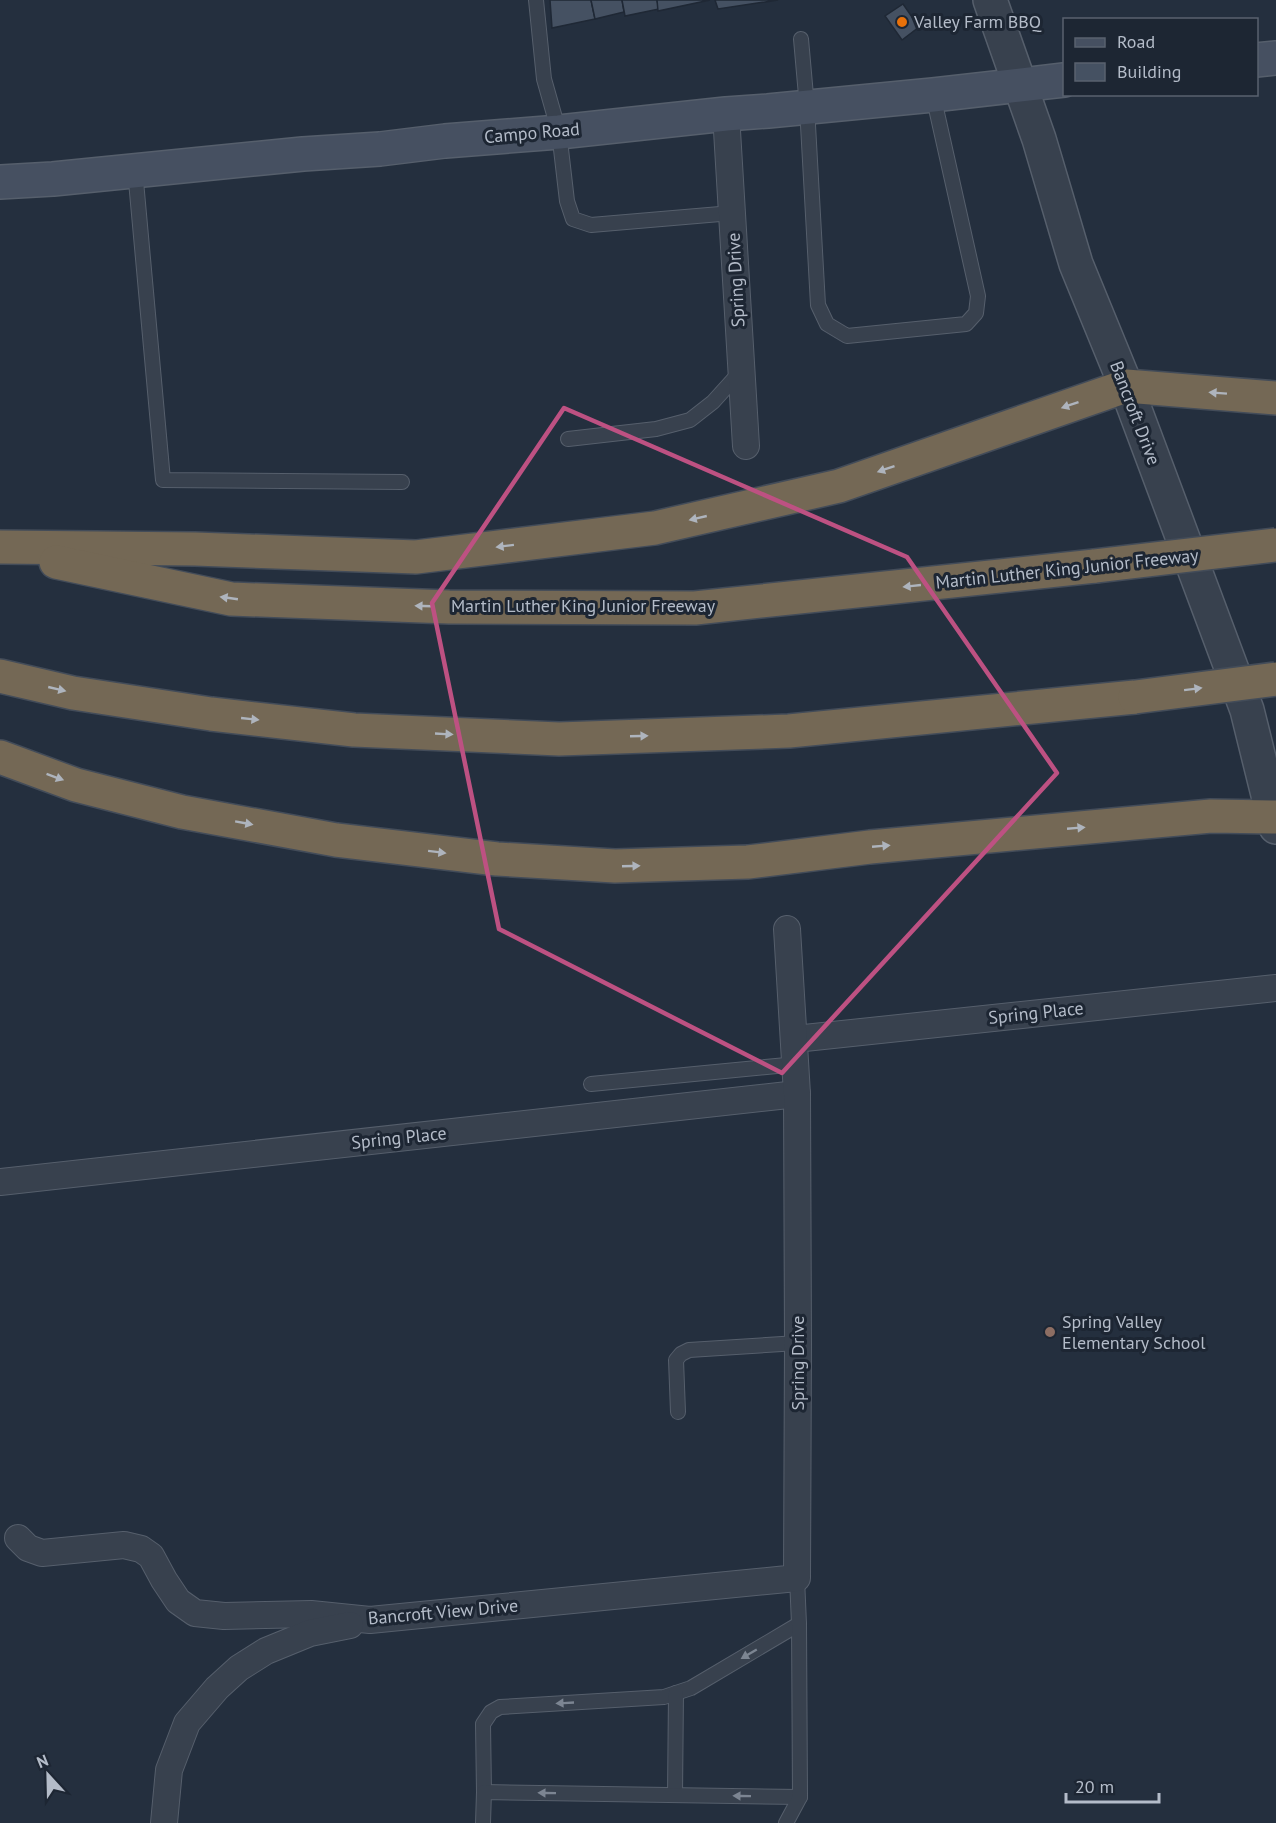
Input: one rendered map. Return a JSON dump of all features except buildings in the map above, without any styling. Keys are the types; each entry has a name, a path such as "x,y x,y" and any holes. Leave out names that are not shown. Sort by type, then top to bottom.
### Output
{"highway":[{"path":"0,548 195,549 416,557 655,528 839,486 1126,386 1276,398"},
{"name":"Martin Luther King Junior Freeway","path":"0,548 231,599 449,607 695,608 1276,545"},
{"path":"0,676 73,693 211,714 354,730 559,739 789,731 1135,697 1276,679"},
{"path":"0,757 76,785 182,812 314,836 497,859 615,866 748,862 870,847 1212,816 1275,820"}],"main road":[{"path":"1258,60 1276,58"},
{"name":"Campo Road","path":"0,182 559,132 1063,80"}],"street":[{"name":"Bancroft Drive","path":"990,0 1039,139 1076,264 1126,386 1247,710 1275,820"},
{"name":"Spring Drive","path":"726,114 746,446"},
{"name":"Spring Drive","path":"787,928 797,1094 797,1578"},
{"name":"Spring Place","path":"796,1051 1276,988"},
{"name":"Spring Place","path":"0,1182 797,1094"},
{"name":"Bancroft View Drive","path":"18,1538 28,1548 42,1553 124,1545 141,1549 150,1556 178,1601 195,1613 224,1616 310,1614 370,1620 797,1578"},
{"path":"164,1823 169,1770 187,1724 217,1688 239,1668 266,1651 310,1634 370,1620"}],"lane":[{"path":"536,0 544,78 559,132 567,201 573,219 591,225 732,213"},
{"path":"801,39 818,304 827,324 847,336 966,324 976,313 978,296 933,95"},
{"path":"135,170 163,480 402,482"},
{"path":"568,439 656,429 690,420 713,402 741,371"},
{"path":"591,1084 796,1051"},
{"path":"678,1412 676,1360 681,1354 689,1350 798,1342"},
{"name":"Spring Drive","path":"797,1578 800,1797"},
{"path":"483,1823 483,1724 491,1712 500,1707 664,1698 691,1688 799,1624"},
{"path":"675,1795 676,1693"},
{"path":"484,1792 800,1797 786,1823"}],"highlighted area":[{"path":"564,408 907,557 1057,773 782,1073 499,929 432,603"}],"place":[{"name":"Valley Farm BBQ","path":"902,22"},
{"name":"Spring Valley Elementary School","path":"1050,1332"}]}
